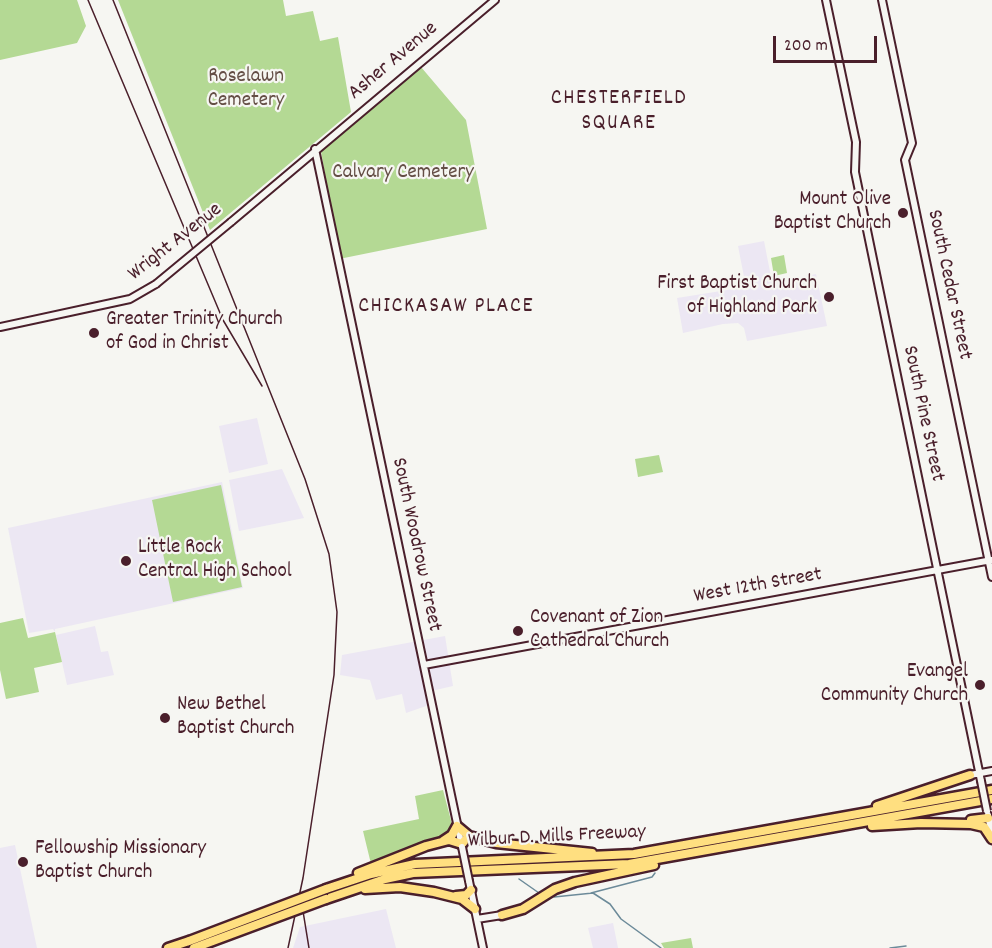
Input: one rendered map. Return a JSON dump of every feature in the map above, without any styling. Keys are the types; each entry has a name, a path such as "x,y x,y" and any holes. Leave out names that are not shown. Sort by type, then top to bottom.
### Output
{"highway":[{"path":"785,827 908,798 975,774"},
{"name":"Wilbur D. Mills Freeway","path":"191,944 326,887 422,863 598,857 646,852 992,790"},
{"name":"Wilbur D. Mills Freeway","path":"168,948 191,944 338,894 413,873 610,866 741,845 992,799"},
{"path":"818,831 955,822 989,816"},
{"path":"955,822 981,825 992,837"},
{"path":"326,887 443,841 452,835 457,826 464,834 474,838 540,849 597,853 646,852"},
{"path":"443,841 454,840 462,846 466,839 474,838"},
{"path":"502,915 523,909 555,889 575,882 741,845"},
{"path":"338,894 394,887 455,896 466,894 470,886"},
{"path":"455,896 475,909"}],"main road":[{"name":"Asher Avenue","path":"315,149 495,0"},
{"name":"South Pine Street","path":"826,0 856,142 853,161 856,179 939,570 975,774 981,782 992,837"},
{"name":"South Cedar Street","path":"882,0 912,142 904,160 992,577"},
{"name":"Wright Avenue","path":"0,327 130,299 156,284 315,149"},
{"name":"South Woodrow Street","path":"315,149 483,948"},
{"name":"West 12th Street","path":"424,665 990,560"},
{"path":"975,774 992,771"},
{"path":"477,919 502,915"}],"shaded area":[{"path":"764,241 772,282 816,274 827,326 747,341 744,328 738,323 683,333 677,298 746,287 738,246"},
{"path":"257,418 268,464 229,473 219,426"},
{"path":"282,469 304,518 239,531 229,480"},
{"name":"Little Rock Central High School","path":"222,482 243,588 55,629 55,632 53,629 29,633 8,528"},
{"name":"Little Rock Central High School","path":"95,626 101,652 108,651 114,675 67,685 56,635"},
{"path":"445,636 453,686 427,692 429,705 406,713 402,694 376,700 370,680 340,675 342,655"},
{"path":"15,845 37,948 0,948 0,848"},
{"path":"386,909 396,948 293,948 300,927"},
{"path":"613,923 618,948 593,948 588,928"}],"green space":[{"path":"0,0 77,0 86,26 77,43 0,60"},
{"name":"Roselawn Cemetery","path":"118,0 283,0 286,16 313,11 320,41 338,37 351,112 210,230"},
{"name":"Calvary Cemetery","path":"421,67 466,120 487,229 339,259 321,151"},
{"path":"784,255 787,273 774,276 771,258"},
{"path":"659,455 663,472 638,477 635,459"},
{"path":"221,485 242,587 173,602 152,500"},
{"path":"23,618 28,638 55,632 62,662 34,668 39,692 6,699 0,670 0,623"},
{"path":"443,790 453,828 447,835 371,864 363,831 419,819 415,796"},
{"path":"691,938 693,948 664,948 661,943"}],"waterway":[{"path":"591,893 652,877 655,873"},
{"path":"519,879 539,893"},
{"path":"554,897 593,893 610,904 621,919 661,948"},
{"path":"890,948 906,946"}],"railway":[{"path":"88,0 223,320 262,386"},
{"path":"113,0 305,479 329,554 337,612 334,675 303,878 288,948"},
{"path":"302,905 309,948"}],"place":[{"name":"Mount Olive Baptist Church","path":"903,213"},
{"name":"First Baptist Church of Highland Park","path":"829,297"},
{"name":"Greater Trinity Church of God in Christ","path":"94,333"},
{"name":"Little Rock Central High School","path":"126,561"},
{"name":"Covenant of Zion Cathedral Church","path":"518,631"},
{"name":"Evangel Community Church","path":"980,685"},
{"name":"New Bethel Baptist Church","path":"165,718"},
{"name":"Fellowship Missionary Baptist Church","path":"23,862"}],"district":[{"name":"CHESTERFIELD SQUARE","path":"619,112"},
{"name":"CHICKASAW PLACE","path":"446,308"}]}
